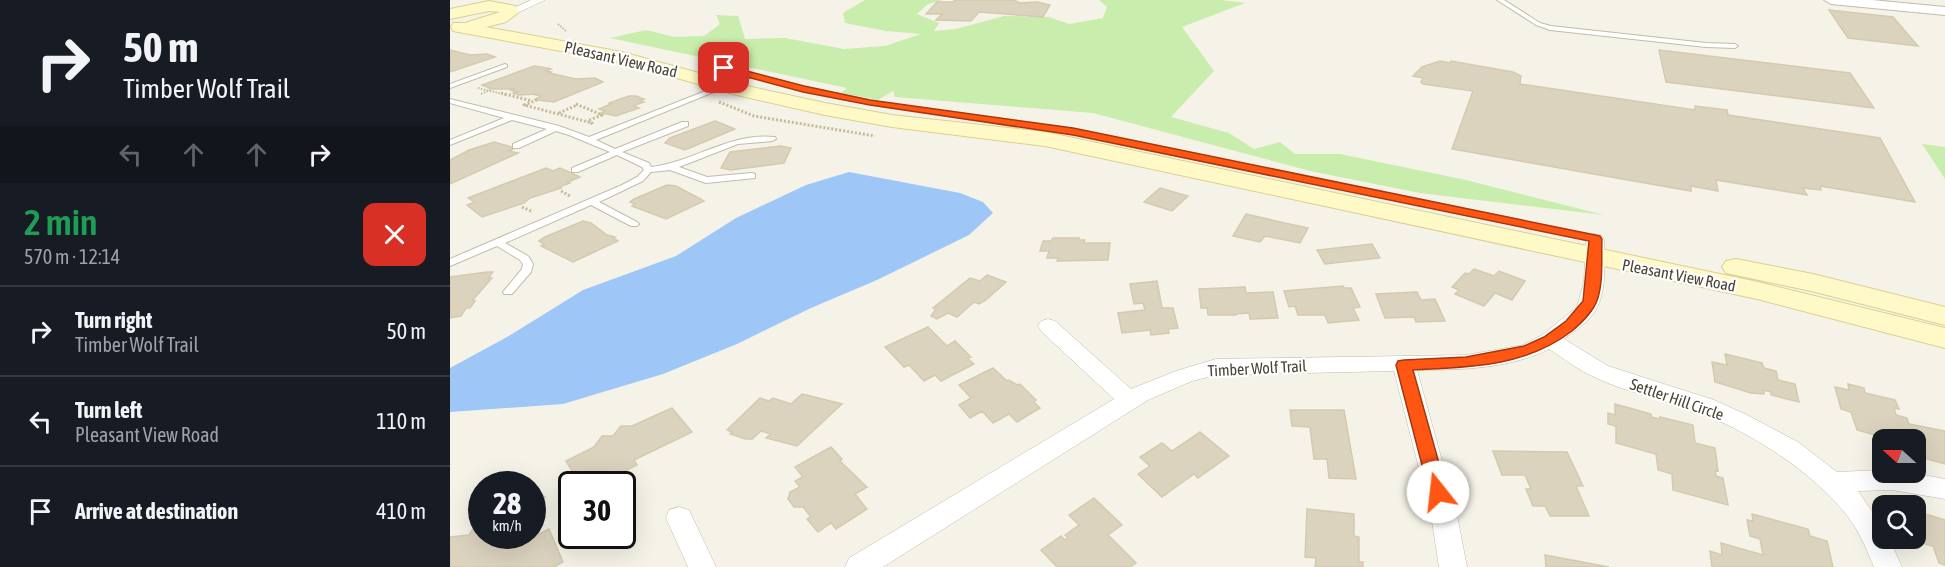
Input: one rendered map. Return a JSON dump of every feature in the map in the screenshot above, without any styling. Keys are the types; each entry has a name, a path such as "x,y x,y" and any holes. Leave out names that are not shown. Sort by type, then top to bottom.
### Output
{"main road":[{"name":"Pleasant View Road","path":"450,2 501,10 514,24 562,28 803,89 922,112 1073,132 1595,248 1945,338"},
{"path":"452,25 489,22 501,10"},
{"name":"Pleasant View Road","path":"452,25 622,57 722,93 780,100 892,121 1045,139 1595,248 1813,283 1945,316"}],"street":[{"path":"501,10 523,0"},
{"path":"501,10 540,0"},
{"path":"1831,0 1940,10"},
{"name":"Timber Wolf Trail","path":"859,567 1130,401 1184,375 1216,368 1466,362 1528,351 1550,340 1585,310 1590,301 1595,248"},
{"path":"1048,326 1130,401"},
{"name":"Settler Hill Circle","path":"1550,340 1600,371 1706,406 1739,421 1789,449 1832,482 1857,506 1871,528 1888,567"},
{"path":"1404,365 1444,515 1453,567"},
{"path":"1832,482 1885,480 1945,489"},
{"path":"679,518 702,567"}],"lane":[{"path":"1500,0 1538,24 1550,28 1706,45 1735,46"},
{"path":"450,87 505,66"},
{"path":"590,140 722,93 751,75"},
{"path":"450,101 590,140 646,165 648,170"},
{"path":"450,143 512,117"},
{"path":"576,170 686,124"},
{"path":"516,146 556,129"},
{"path":"450,262 592,202 640,179 648,170 671,167 737,142 772,139"},
{"path":"671,167 706,180 752,176"},
{"path":"592,202 634,224"},
{"path":"498,242 524,258 528,264 527,270 508,292"}],"path":[{"path":"474,87 535,100 524,105 592,123 583,127 594,130"},
{"path":"481,94 491,90"},
{"path":"722,93 754,116 880,137"},
{"path":"502,99 512,95"},
{"path":"558,113 577,104 602,115 586,121"},
{"path":"561,191 571,197 561,201"},
{"path":"522,207 533,212"},
{"path":"522,217 542,208"}],"green space":[{"path":"865,0 943,0 928,4 917,14 939,23 934,31 956,29 1004,16 1049,17 1069,24 1103,18 1107,7 1099,0 1222,0 1245,3 1182,27 1214,71 1171,117 1229,133 1254,149 1280,142 1295,154 1340,154 1466,180 1604,215 1420,193 1310,171 1093,113 895,97 893,91 878,100 841,93 847,88 610,38 646,30 674,37 704,36 720,24 716,15 738,16 745,39 785,38 844,49 885,46 921,34 886,31 845,23 843,13"},
{"path":"1922,144 1945,147 1945,179"}],"water":[{"path":"849,172 960,193 983,202 993,213 969,235 877,280 811,308 737,344 663,374 563,404 450,412 450,368 507,337 583,290 676,256 736,218 806,185"}],"building":[{"path":"1014,0 1020,3 1037,2 1050,5 1043,17 979,12 971,21 936,20 942,14 926,14 937,2"},
{"path":"1829,10 1893,17 1918,46 1848,38"},
{"path":"450,50 470,55 487,54 495,57 450,72"},
{"path":"1659,50 1850,73 1874,108 1666,82"},
{"path":"1440,61 1513,72 1521,76 1520,84 1695,110 1695,106 1727,110 1728,115 1880,138 1915,202 1820,186 1821,190 1803,188 1807,195 1716,180 1718,191 1691,186 1691,191 1452,149 1473,91 1423,84 1421,82 1423,78 1413,76 1422,67"},
{"path":"534,66 551,69 546,71 551,72 549,73 576,79 595,78 603,82 554,102 535,99 541,96 536,95 538,94 519,95 511,90 515,89 492,89 482,85"},
{"path":"629,96 644,99 640,100 644,102 633,106 639,108 616,116 601,113 605,111 599,109"},
{"path":"715,121 735,129 685,150 665,143 670,138"},
{"path":"494,142 515,148 509,151 518,153 450,184 450,160 469,150"},
{"path":"781,146 791,148 784,163 731,170 721,168 730,152"},
{"path":"546,168 553,171 560,168 580,177 559,187 561,188 482,217 467,205 475,202 468,198"},
{"path":"667,185 676,186 704,201 666,219 632,206 635,204 630,202 634,199"},
{"path":"1160,188 1188,196 1172,211 1144,202"},
{"path":"1246,214 1308,228 1300,243 1265,236 1260,242 1233,236"},
{"path":"583,221 591,223 618,241 573,262 541,246 544,244 539,241 545,237"},
{"path":"1053,238 1079,238 1079,240 1085,240 1084,243 1110,243 1108,260 1057,261 1058,258 1047,258 1049,251 1040,251 1043,241 1051,241"},
{"path":"1372,244 1380,258 1325,264 1317,250"},
{"path":"1474,269 1494,276 1499,271 1525,281 1512,300 1495,293 1484,306 1455,294 1459,290 1452,287 1465,273 1469,274"},
{"path":"493,272 488,278 492,278 472,301 475,301 470,308 466,308 461,316 450,318 450,277"},
{"path":"987,275 1006,282 986,300 979,304 974,302 957,317 948,313 937,319 931,316 936,309 933,308 970,278 980,281"},
{"path":"1157,281 1162,308 1173,308 1178,328 1168,329 1169,333 1151,335 1150,330 1122,333 1118,313 1145,310 1143,303 1134,304 1130,284"},
{"path":"1343,286 1351,288 1360,307 1353,308 1359,320 1328,323 1325,315 1298,315 1295,306 1289,307 1284,291"},
{"path":"1245,287 1246,293 1273,292 1278,318 1250,319 1249,313 1208,315 1207,308 1201,308 1199,289"},
{"path":"1417,292 1421,300 1435,299 1445,321 1416,322 1414,317 1385,318 1376,294"},
{"path":"928,327 947,346 955,341 971,357 967,358 974,364 941,381 935,375 924,381 909,365 904,367 885,347"},
{"path":"1725,354 1762,363 1764,368 1776,371 1778,380 1795,384 1799,402 1771,395 1771,392 1763,390 1764,394 1751,393 1715,382 1712,362 1727,365"},
{"path":"993,368 1007,381 1020,384 1036,400 1034,402 1040,408 1017,422 1009,414 993,423 982,411 970,418 959,405 971,398 959,385"},
{"path":"1848,384 1864,388 1865,393 1895,400 1899,409 1894,408 1896,415 1907,418 1909,424 1945,431 1945,464 1926,459 1926,429 1872,429 1872,434 1857,430 1851,412 1841,409 1835,387 1849,390"},
{"path":"802,394 842,404 797,446 766,438 771,434 761,431 752,439 746,439 730,434 732,432 727,430 760,398 769,401 773,398 791,404"},
{"path":"1615,404 1651,414 1651,417 1693,425 1695,443 1715,448 1718,471 1715,470 1716,476 1723,478 1728,505 1673,490 1672,474 1658,470 1656,454 1616,443 1616,426 1608,424 1608,413 1615,415"},
{"path":"672,408 692,432 634,460 637,465 625,471 572,471 566,461 594,447 602,436 613,436 621,426 632,426"},
{"path":"1290,410 1344,410 1356,479 1329,478 1327,459 1314,459 1310,427 1292,426"},
{"path":"1200,432 1229,456 1198,478 1194,474 1162,497 1138,474 1150,466 1140,457 1162,443 1172,451"},
{"path":"831,447 842,459 840,461 867,487 855,494 867,509 836,529 831,523 818,532 807,519 811,517 803,507 794,507 788,499 790,492 800,487 795,481 803,477 795,467"},
{"path":"1493,451 1567,452 1583,486 1576,486 1589,516 1550,516 1545,506 1533,506 1526,489 1531,489 1525,475 1502,475"},
{"path":"1094,498 1122,525 1108,535 1136,563 1130,567 1057,567 1041,550 1061,536 1065,540 1068,538 1065,535 1079,525 1069,515"},
{"path":"1307,509 1354,514 1354,536 1359,537 1359,562 1363,562 1363,567 1315,567 1316,558 1305,557"},
{"path":"1752,514 1808,529 1810,536 1827,541 1833,567 1712,567 1710,551 1722,555 1721,543 1763,555 1760,539 1750,536 1747,520 1753,521"},
{"path":"1926,514 1945,520 1945,565 1939,563 1933,546 1926,544"},
{"path":"549,529 563,562 554,567 450,567 450,537 468,535 468,549 546,549 546,530"},
{"path":"1545,555 1609,567 1546,567"}],"route":[{"path":"724,68 803,89 870,103 1073,132 1595,239 1594,282 1590,301 1585,310 1571,324 1550,340 1528,351 1466,362 1404,365 1438,492"}]}
